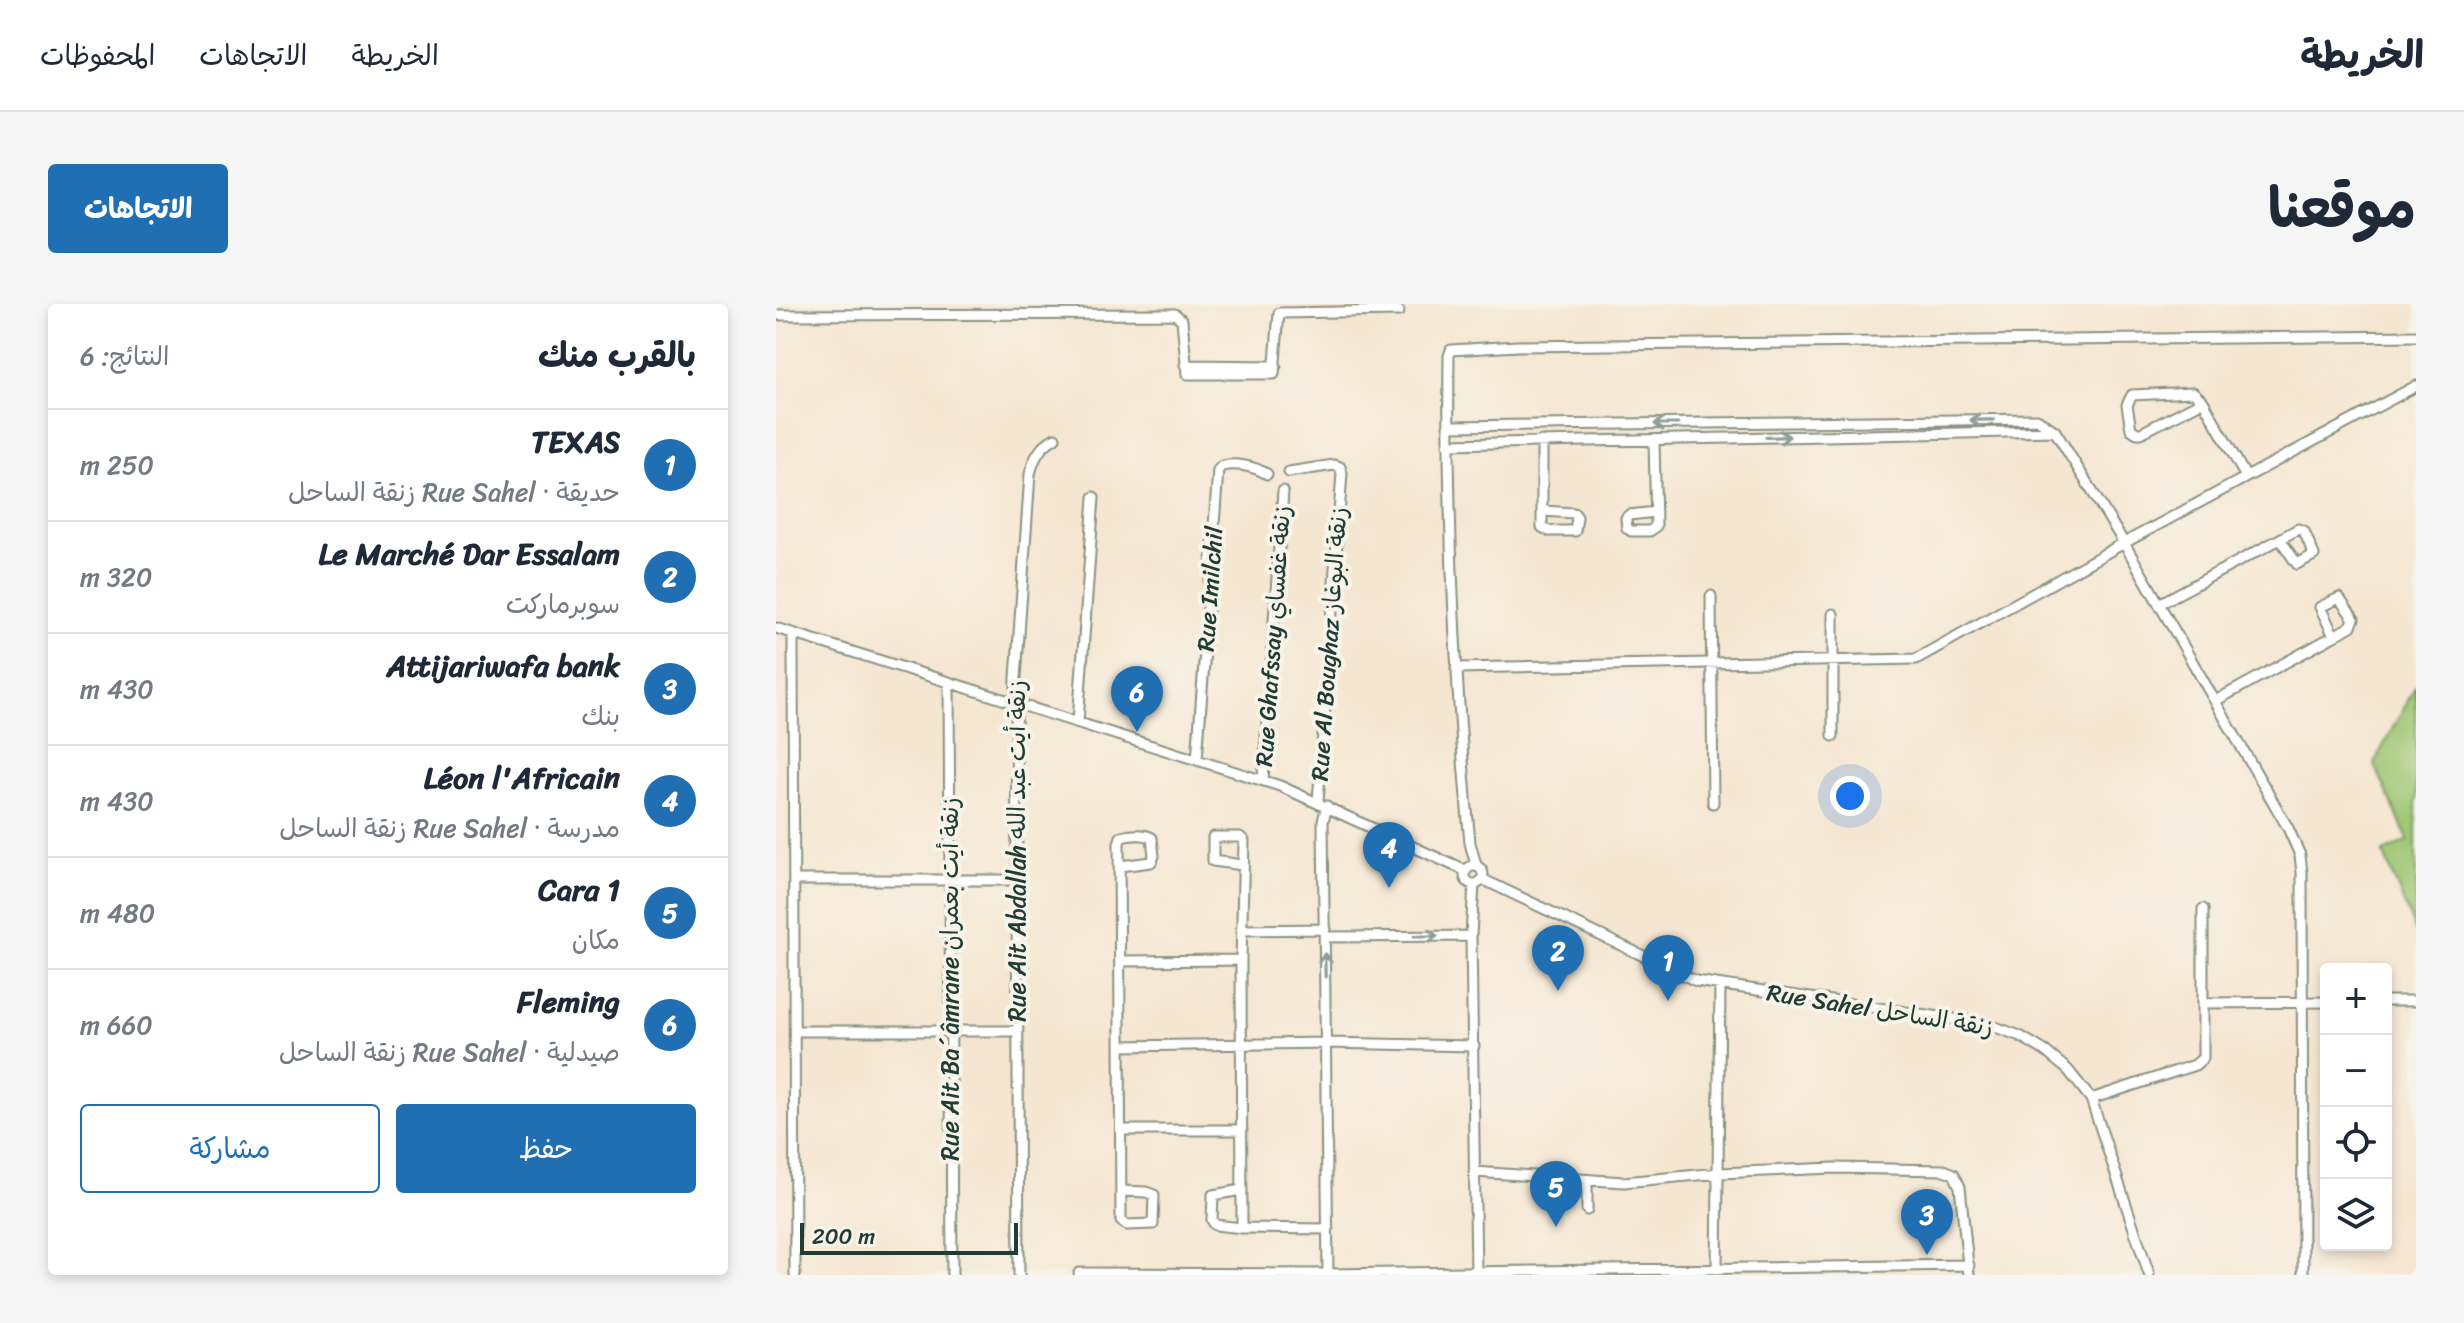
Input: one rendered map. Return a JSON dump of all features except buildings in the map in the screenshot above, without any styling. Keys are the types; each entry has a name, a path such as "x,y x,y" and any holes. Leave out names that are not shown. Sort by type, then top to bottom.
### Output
{"street":[{"path":"801,304 802,315"},
{"path":"776,315 1179,316 1189,375 1271,376 1276,366 1279,313 1399,311"},
{"path":"1476,1272 1471,936 1478,881 1483,871 1476,865 1470,843 1456,668 1448,444 1450,351 1455,348 2416,336"},
{"path":"1456,668 1711,665 1909,660 1922,657 2124,543 2416,386"},
{"path":"2203,401 2141,433 2131,429 2127,401 2135,393 2193,392 2203,401 2246,477"},
{"path":"1448,426 2037,419 2043,420 2055,431 2124,543 2288,828 2300,855 2303,1275"},
{"path":"1701,439 1702,424"},
{"path":"1448,444 2055,431"},
{"name":"Rue Ait Abdallah زنقة أيت عبد الله","path":"1019,1275 1016,649 1029,481 1042,446 1055,438"},
{"path":"1654,440 1656,512"},
{"path":"1542,441 1543,511"},
{"name":"Rue Imilchil","path":"1197,760 1218,470 1231,465 1257,469 1267,474"},
{"name":"Rue Al Boughaz زنقة البوغاز","path":"1289,472 1337,466 1341,470 1322,804 1328,1274"},
{"name":"Rue Ghafssay زنقة غفساي","path":"1263,780 1283,491"},
{"path":"1078,722 1094,497"},
{"path":"2159,604 2280,539"},
{"path":"1711,596 1713,803"},
{"path":"1833,614 1833,736"},
{"path":"776,628 1263,780 1466,871"},
{"path":"793,633 795,1275"},
{"path":"2215,701 2334,636"},
{"name":"Rue Ait Ba´âmrane زنقة أيت بعمران","path":"949,682 952,1275"},
{"path":"1120,866 1151,862 1154,856 1152,838 1145,835 1121,837 1120,866 1120,1046 1121,1223 1153,1224 1154,1195 1121,1191"},
{"path":"1242,1228 1243,865"},
{"path":"1466,871 1476,865"},
{"path":"1466,871 1467,880 1478,881"},
{"path":"794,880 1016,880"},
{"name":"Rue Sahel زنقة الساحل","path":"1478,881 1687,977 1720,985 1954,1018 2005,1029 2031,1042 2057,1061 2091,1099 2151,1275"},
{"path":"2091,1099 2200,1062 2204,1053 2203,909"},
{"path":"1241,930 1471,936"},
{"path":"1121,961 1241,960"},
{"path":"1717,1269 1720,985"},
{"path":"2392,1001 2416,1001"},
{"path":"2204,1003 2320,1002"},
{"path":"795,1031 1017,1031"},
{"path":"1120,1046 1326,1043 1474,1046"},
{"path":"1121,1130 1242,1130"},
{"path":"1079,1273 1969,1270 1960,1187 1954,1174 1949,1171 1834,1168 1719,1173 1624,1182 1474,1172"},
{"path":"1587,1181 1587,1210"},
{"path":"1242,1190 1214,1194 1212,1220 1219,1226 1328,1229"}],"green space":[{"path":"2416,685 2416,932 2383,853 2408,840 2374,763"}],"place":[{"name":"Fleming","path":"1137,732"},
{"name":"Léon l'Africain","path":"1389,888"},
{"name":"Le Marché Dar Essalam","path":"1558,991"},
{"name":"TEXAS","path":"1668,1001"},
{"name":"Cara 1","path":"1556,1227"},
{"name":"Attijariwafa bank","path":"1927,1255"}]}
